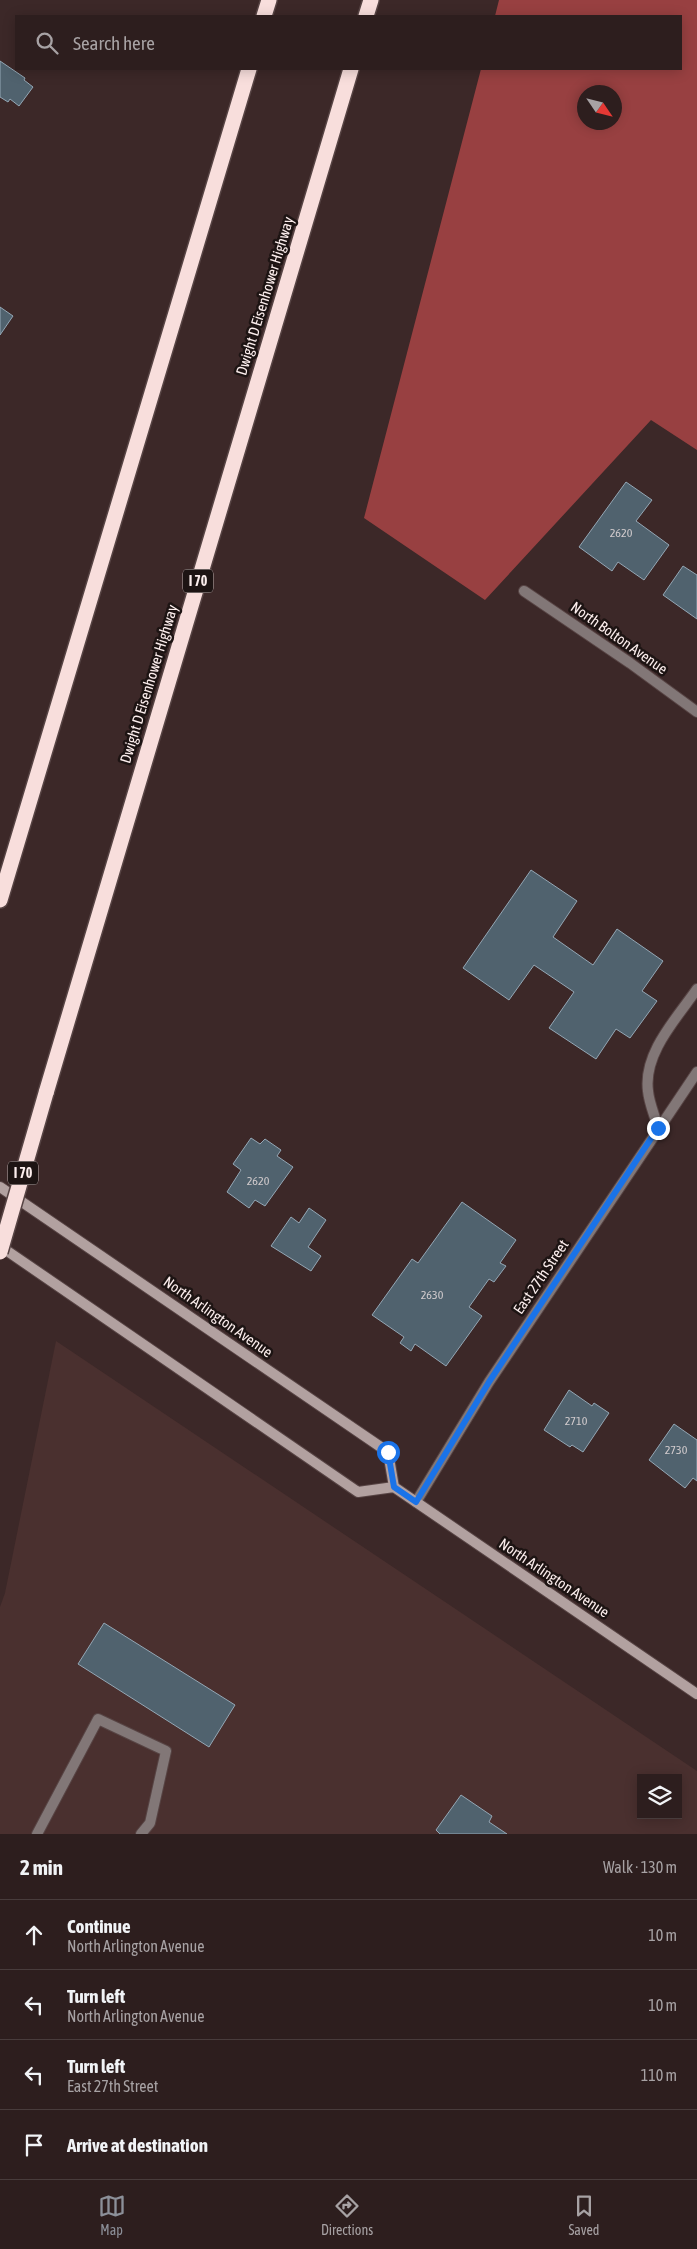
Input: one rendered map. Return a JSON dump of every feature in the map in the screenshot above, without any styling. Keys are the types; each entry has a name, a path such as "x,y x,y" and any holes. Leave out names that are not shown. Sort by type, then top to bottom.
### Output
{"highway":[{"path":"264,15 269,0"},
{"path":"366,15 371,0"},
{"path":"0,900 249,70"},
{"name":"Dwight D Eisenhower Highway","path":"0,1252 351,70"}],"main road":[{"name":"North Arlington Avenue","path":"0,1187 388,1452 394,1487 697,1694"},
{"path":"0,1246 358,1492 394,1487"}],"street":[{"name":"North Bolton Avenue","path":"524,591 630,662 697,712"},
{"path":"658,1128 648,1091 648,1068 658,1046 697,989"},
{"name":"East 27th Street","path":"416,1502 489,1382 697,1072"},
{"path":"37,1834 98,1719 166,1751 150,1823 141,1834"}],"shaded area":[{"path":"499,0 697,0 697,450 651,420 485,600 364,518 481,70 682,70 682,15 495,15"},
{"path":"56,1341 697,1771 697,1834 0,1834 0,1607 5,1593"}],"building":[{"path":"0,61 25,78 24,80 33,87 19,106 10,99 8,102 0,97"},
{"path":"0,307 13,316 0,335"},
{"path":"626,482 652,500 636,521 669,545 644,580 618,562 612,571 579,547"},
{"path":"683,566 697,575 697,619 663,595"},
{"path":"531,870 577,901 553,937 593,965 617,929 663,961 642,991 657,1001 630,1038 616,1029 596,1059 549,1028 574,992 534,965 509,1000 463,968"},
{"path":"251,1138 260,1144 265,1139 281,1150 277,1156 293,1167 265,1206 255,1200 249,1208 227,1192 241,1170 233,1164"},
{"path":"462,1202 516,1240 500,1263 506,1266 494,1282 489,1279 469,1307 482,1316 446,1366 415,1344 411,1351 400,1343 404,1337 372,1315 412,1259 418,1263"},
{"path":"309,1208 326,1220 308,1247 321,1256 311,1271 271,1246 291,1217 299,1223"},
{"path":"569,1390 592,1406 594,1403 609,1413 583,1452 572,1445 570,1447 544,1430"},
{"path":"674,1424 697,1440 697,1481 693,1478 685,1488 649,1460"},
{"path":"104,1623 235,1705 209,1747 78,1664"},
{"path":"461,1795 492,1816 489,1822 507,1834 440,1834 436,1830"}],"route":[{"path":"388,1452 394,1487 416,1502 489,1382 658,1128"}]}
